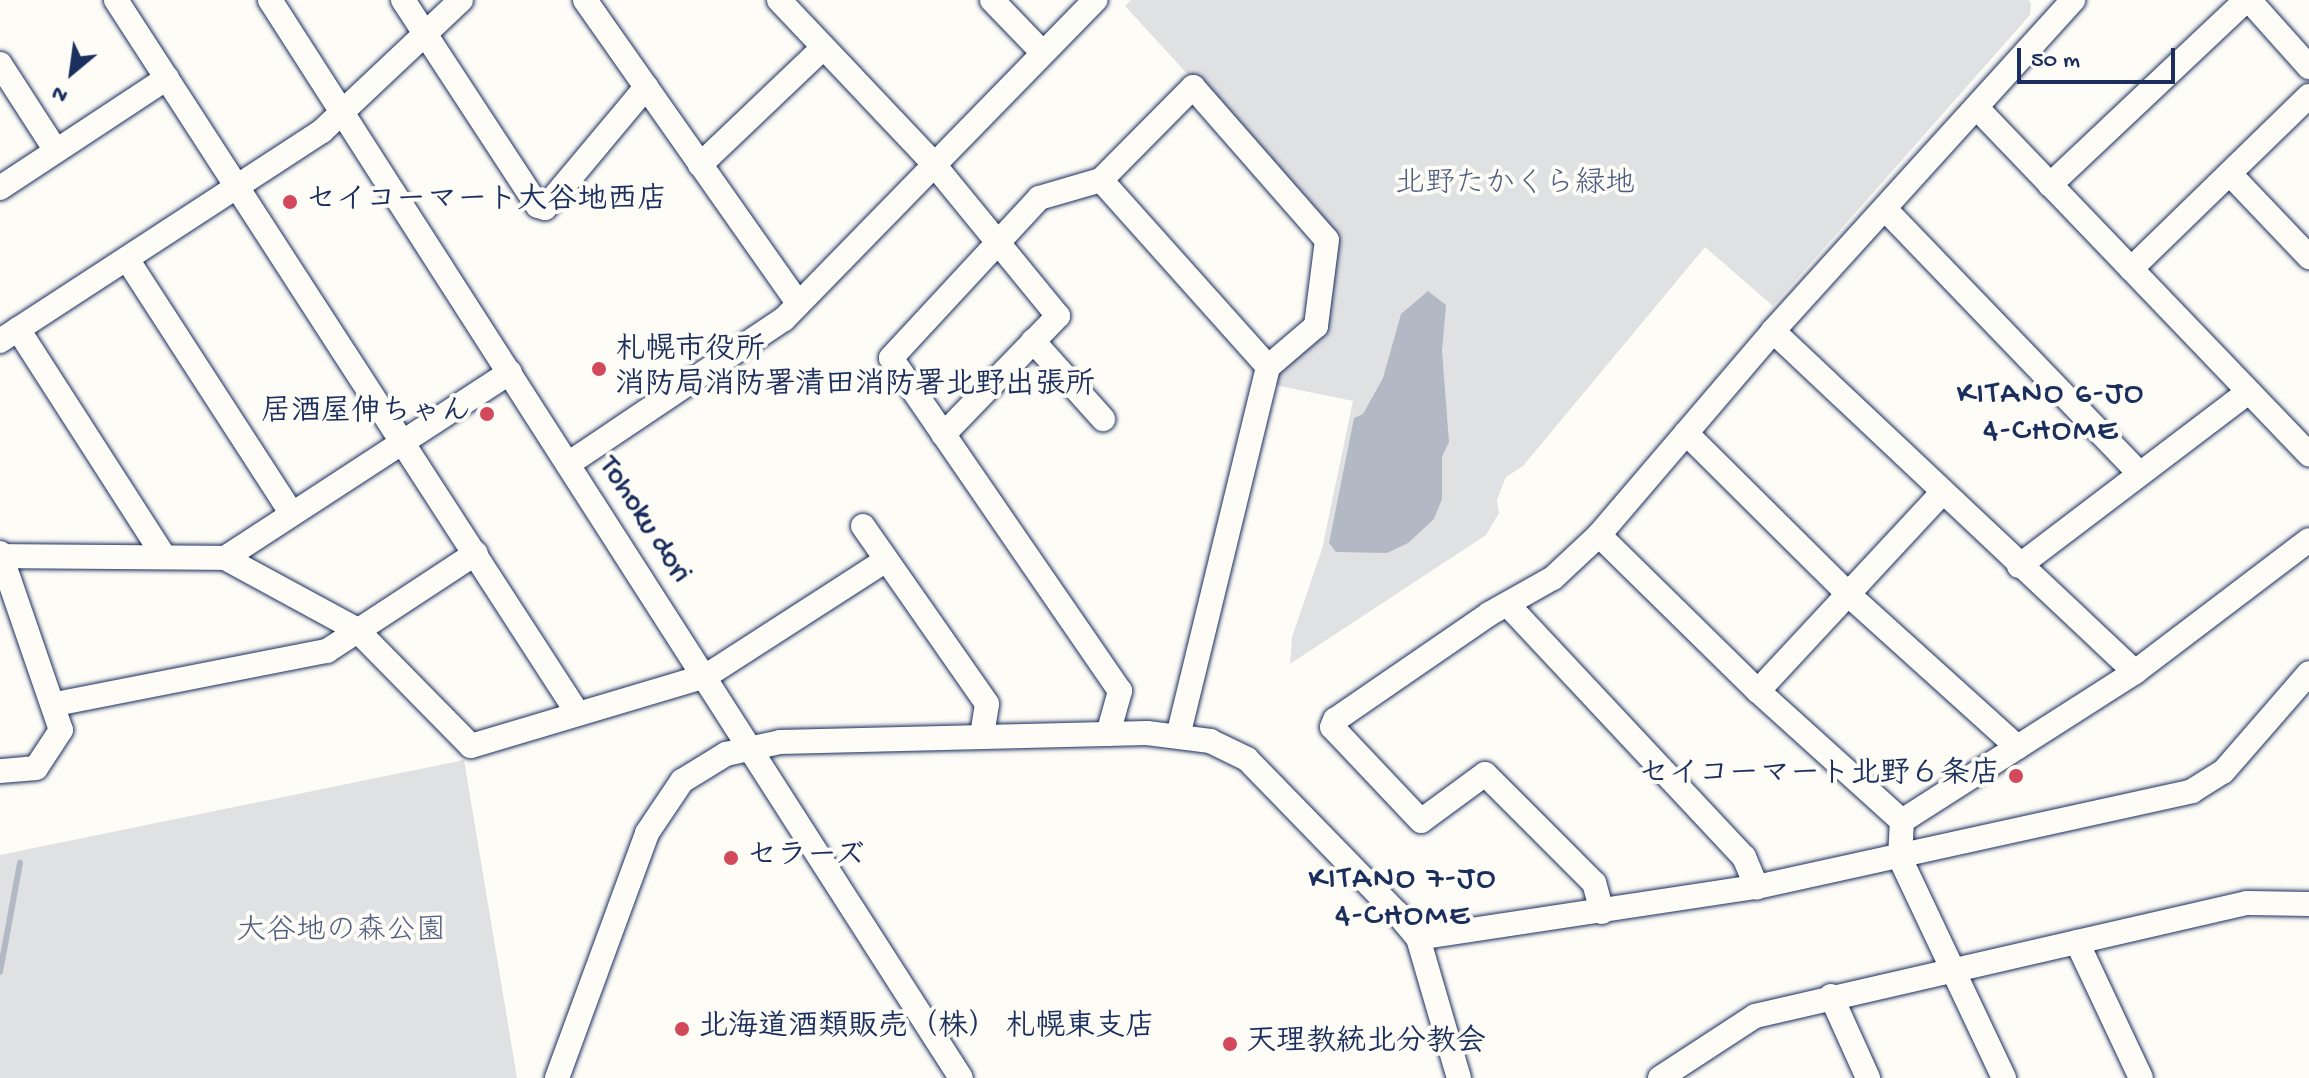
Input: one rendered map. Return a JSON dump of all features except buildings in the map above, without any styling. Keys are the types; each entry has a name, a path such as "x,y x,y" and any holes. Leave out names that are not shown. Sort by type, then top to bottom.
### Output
{"street":[{"path":"116,0 578,714"},
{"name":"Tohoku dori","path":"270,0 961,1078"},
{"path":"403,0 538,206 545,208 646,87"},
{"path":"164,556 9,335 344,115 461,0"},
{"path":"585,0 798,303"},
{"path":"779,0 932,162 1058,316 943,435"},
{"path":"992,0 1042,52"},
{"path":"568,464 784,319 932,162 1095,0"},
{"path":"2050,185 2248,0 2309,67"},
{"path":"1602,912 1594,883 1485,774 1421,821 1332,727 1489,614 1509,606 1553,578 1599,535 1773,331 1977,108 2061,4"},
{"path":"700,165 823,48"},
{"path":"0,64 56,151"},
{"path":"0,188 167,78"},
{"path":"1108,734 1120,691 891,358 1039,198 1101,180 1193,87 1327,240 1316,326 1268,367 1178,735"},
{"path":"2131,269 2309,96"},
{"path":"1977,108 2309,454"},
{"path":"2230,174 2309,257"},
{"path":"1101,180 1268,367"},
{"path":"1886,210 2140,474"},
{"path":"127,259 290,511"},
{"path":"1773,331 2135,672"},
{"path":"1033,341 1103,419"},
{"path":"225,558 290,511 510,372"},
{"path":"2019,566 2248,392"},
{"path":"1686,433 1849,595 2017,747"},
{"path":"1758,691 1942,493"},
{"path":"863,526 987,704 982,734"},
{"path":"1599,535 1758,691 1902,821"},
{"path":"1902,821 2135,672 2309,540"},
{"path":"56,704 327,651 356,629 476,553"},
{"path":"0,771 36,768 61,730 56,704 1,555 225,558 356,629 471,746 706,676 886,560"},
{"path":"1509,606 1744,857 1757,887"},
{"path":"1418,938 1757,887 1900,858 2192,791 2223,772 2309,673"},
{"path":"557,1078 647,833 682,781 726,754 780,742 982,734 1178,735 1210,741 1247,759 1418,938 1459,1078"},
{"path":"1902,821 1900,858 1951,972 2004,1078"},
{"path":"1660,1078 1755,1016 1831,996 1951,972 2247,903 2309,904"},
{"path":"2077,942 2141,1078"},
{"path":"1831,996 1868,1078"}],"green space":[{"name":"北野たかくら緑地","path":"1131,0 2028,0 2031,3 2030,15 1773,306 1705,247 1523,466 1506,477 1497,500 1499,513 1486,535 1290,664 1292,637 1322,549 1353,401 1275,385 1278,371 1324,328 1335,235 1125,6"},
{"name":"大谷地の森公園","path":"464,760 517,1078 0,1078 0,855"}],"shaded area":[{"path":"1428,291 1446,305 1442,351 1449,442 1442,457 1442,499 1434,519 1408,543 1387,553 1336,552 1329,543 1354,418 1363,414 1383,378 1401,314"}],"waterway":[{"path":"0,972 20,863"}],"place":[{"name":"セイコーマート大谷地西店","path":"290,202"},
{"name":"札幌市役所 消防局消防署清田消防署北野出張所","path":"599,369"},
{"name":"居酒屋伸ちゃん","path":"487,414"},
{"name":"セイコーマート北野６条店","path":"2016,776"},
{"name":"セラーズ","path":"731,858"},
{"name":"北海道酒類販売（株） 札幌東支店","path":"682,1029"},
{"name":"天理教統北分教会","path":"1230,1044"}],"district":[{"name":"KITANO 6-JO 4-CHOME","path":"2051,414"},
{"name":"KITANO 7-JO 4-CHOME","path":"1403,900"}]}
